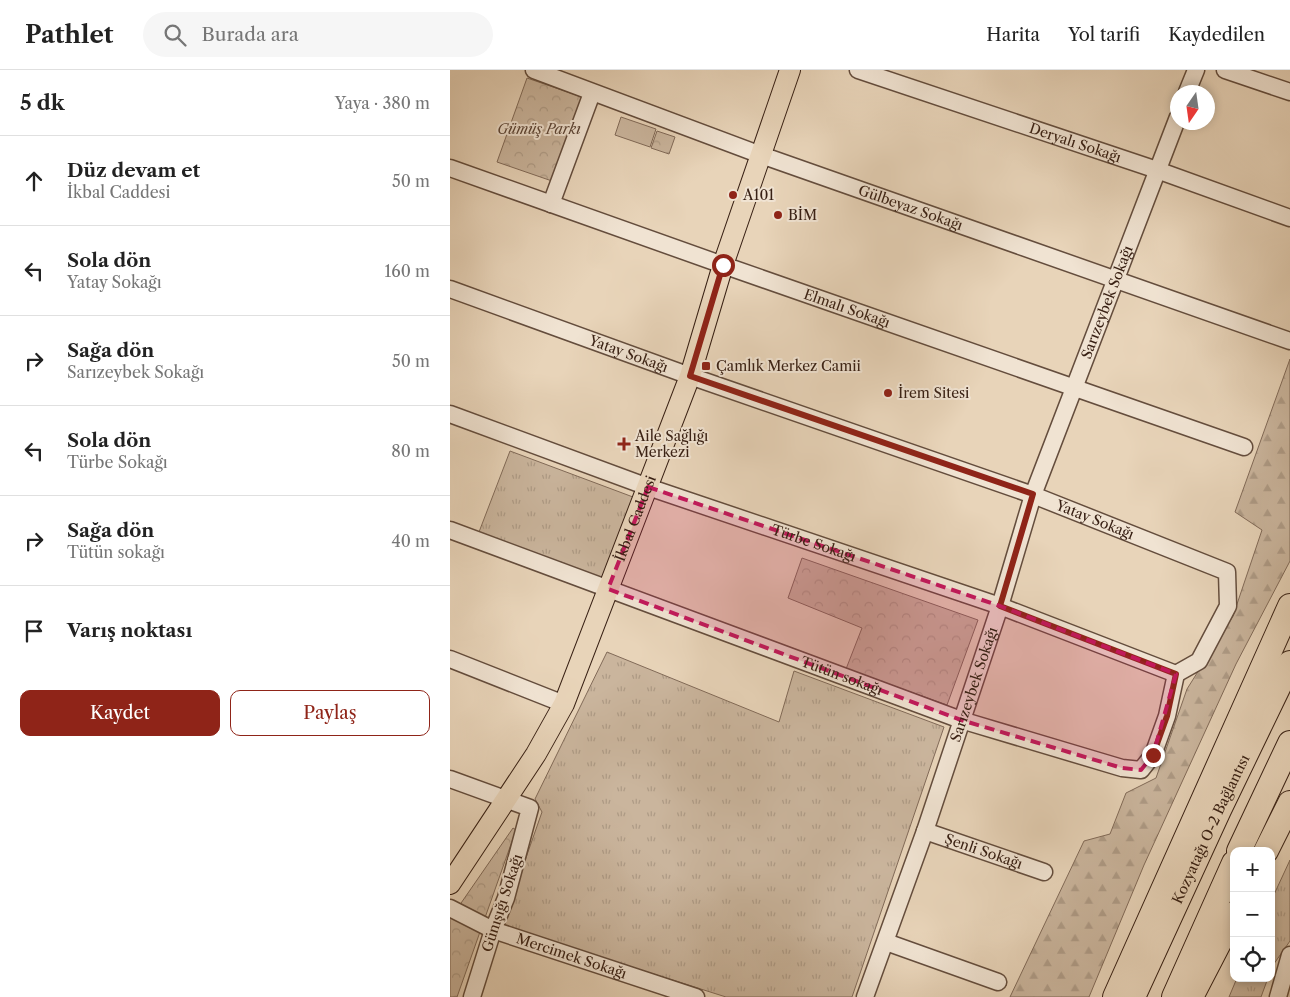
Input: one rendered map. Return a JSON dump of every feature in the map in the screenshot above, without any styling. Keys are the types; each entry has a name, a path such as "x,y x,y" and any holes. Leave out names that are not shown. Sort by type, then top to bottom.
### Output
{"highway":[{"path":"1115,997 1290,606"},
{"name":"Kozyatağı O-2 Bağlantısı","path":"1133,997 1219,810 1290,663"},
{"path":"1241,847 1290,743"},
{"path":"1268,847 1290,803"},
{"path":"1174,997 1230,872"},
{"path":"1191,997 1230,922"}],"main road":[{"name":"İkbal Caddesi","path":"450,884 536,754 564,704 690,376 723,265 790,70"}],"street":[{"name":"Gülbeyaz Sokağı","path":"534,70 761,155 1290,341"},
{"name":"Deryalı Sokağı","path":"858,70 1157,170 1290,218"},
{"path":"1190,85 1196,70"},
{"path":"1226,70 1290,92"},
{"path":"551,204 592,93"},
{"name":"Sarızeybek Sokağı","path":"865,997 925,831 1000,606 1033,494 1173,130"},
{"name":"Elmalı Sokağı","path":"450,168 1244,448"},
{"name":"Yatay Sokağı","path":"450,289 690,376 1033,494 1227,572 1228,606 1199,661 1176,674"},
{"name":"Türbe Sokağı","path":"450,414 648,487 1000,606 1176,674"},
{"name":"Tütün sokağı","path":"450,530 961,720 1122,768 1141,770 1153,755 1167,716 1176,674"},
{"path":"450,659 564,704"},
{"path":"450,779 506,798"},
{"name":"Günışığı Sokağı","path":"472,997 493,930 506,898 530,808 506,798"},
{"name":"Şenli Sokağı","path":"925,831 1044,872"},
{"name":"Mercimek Sokağı","path":"450,908 493,930 696,997"},
{"path":"886,942 998,982"},
{"path":"1278,997 1290,955"}],"highlighted area":[{"path":"648,487 1000,606 1176,674 1153,755 1141,770 1122,768 961,720 608,589"}],"green space":[{"name":"Gümüş Parkı","path":"527,78 582,97 552,181 497,162"},
{"path":"621,117 656,129 650,147 615,135"},
{"path":"657,131 675,137 669,154 651,148"},
{"path":"1290,359 1290,561 1236,664 1144,865 1089,997 1010,997 1084,841 1110,834 1126,793 1156,778 1187,689 1233,616 1262,530 1235,512"},
{"path":"510,451 633,497 603,581 479,532"},
{"path":"802,558 978,620 947,705 846,669 862,628 788,598"},
{"path":"607,652 779,722 794,671 944,727 852,997 726,997 502,926 542,812 535,799"},
{"path":"513,828 516,830 457,997 450,997 450,919"},
{"path":"1290,860 1290,941 1275,962 1275,937 1275,892"},
{"path":"1235,982 1267,982 1261,997 1229,997"}],"place":[{"name":"A101","path":"733,195"},
{"name":"BİM","path":"778,215"},
{"name":"Çamlık Merkez Camii","path":"706,366"},
{"name":"İrem Sitesi","path":"888,393"},
{"name":"Aile Sağlığı Merkezi","path":"624,444"}],"route":[{"path":"723,265 690,376 1033,494 1000,606 1176,674 1167,716 1153,755"}]}
